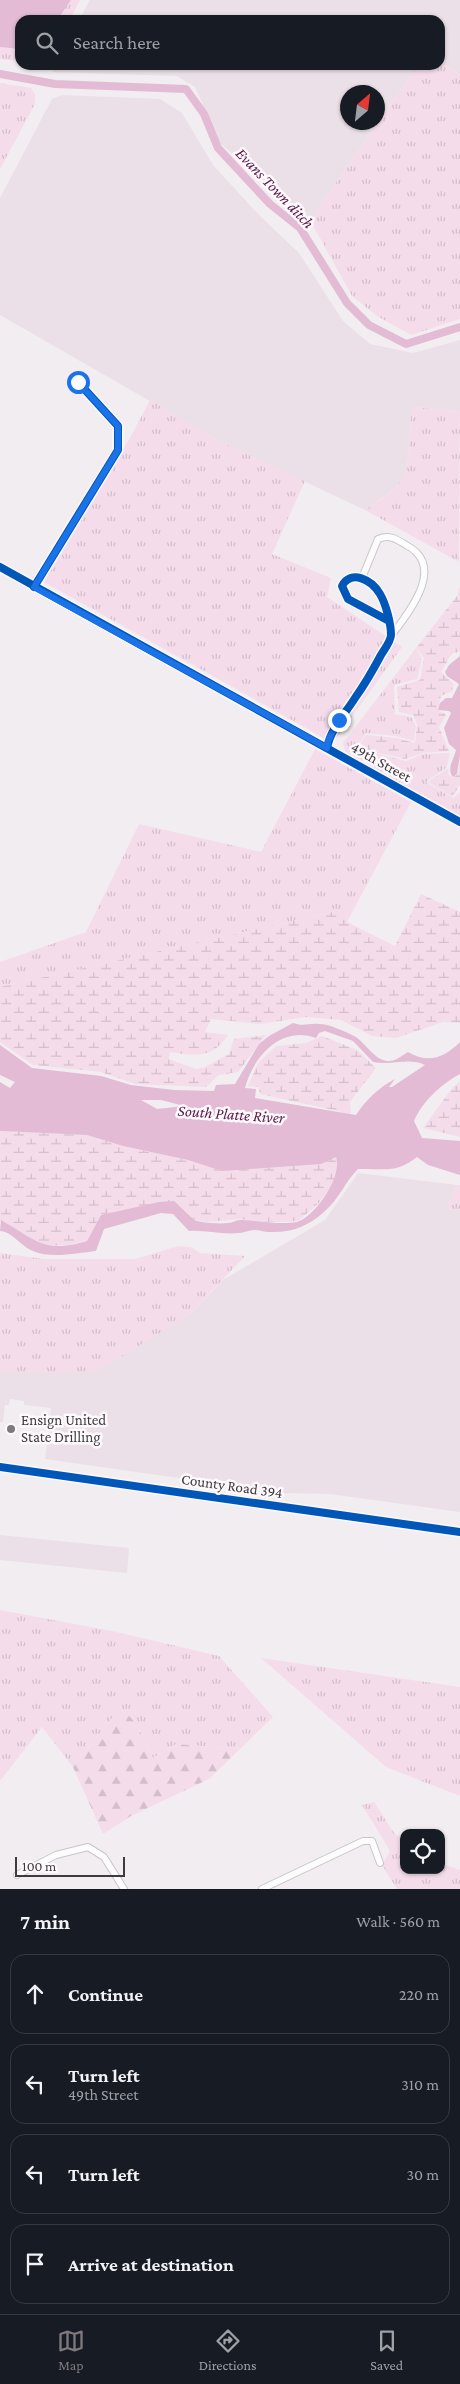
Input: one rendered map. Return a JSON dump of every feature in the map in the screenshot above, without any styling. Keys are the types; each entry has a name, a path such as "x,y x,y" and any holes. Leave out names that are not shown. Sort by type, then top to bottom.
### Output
{"street":[{"path":"34,587 118,450 118,426 78,382"},
{"path":"327,748 328,741 339,720 365,683 391,636 409,612 424,582 425,572 423,563 410,547 389,536 385,536 378,539 362,578"},
{"name":"49th Street","path":"0,567 460,822"},
{"path":"389,620 348,599 342,586 345,580 352,577 362,578 376,588 381,595 389,620 391,636"},
{"name":"County Road 394","path":"0,1467 460,1532"},
{"path":"262,1889 363,1841 372,1841 380,1863"},
{"path":"17,1875 56,1856 88,1847 104,1857 124,1889"}],"shaded area":[{"path":"90,0 460,0 460,74 445,66 445,15 82,15"},
{"path":"53,70 415,70 385,112 385,85 340,85 340,130 373,130 310,220 220,143 195,87 177,76 52,72"},
{"path":"62,95 160,99 182,113 213,165 260,216 299,253 343,321 370,344 413,353 460,340 460,411 412,407 407,471 403,480 389,493 365,510 223,443 0,315 0,198 52,99"},
{"path":"358,1173 457,1185 446,1209 460,1210 460,1512 330,1494 285,1493 45,1459 51,1408 24,1405 24,1401 10,1399 9,1405 5,1405 3,1422 0,1422 0,1371 189,1315 223,1280 325,1220"},
{"path":"0,1535 129,1548 127,1573 0,1560"}],"green space":[{"path":"0,0 80,0 72,15 15,15 15,60 0,59"},
{"path":"445,66 460,74 460,319 411,335 377,316 352,296 310,220 373,130 385,130 385,112 415,70 445,70"},
{"path":"0,83 31,88 35,94 35,104 0,169"},
{"path":"150,400 223,443 305,481 272,554 331,578 327,597 402,647 333,743 44,582 131,436"},
{"path":"412,407 460,411 459,562 365,510 394,488 407,471"},
{"path":"460,586 460,652 452,653 441,672 454,684 452,691 441,696 438,710 446,715 439,727 449,751 423,753 405,759 357,748 366,735 397,738 415,743 417,724 413,715 399,712 397,687 420,680 424,658 416,648 457,596"},
{"path":"416,648 422,659 417,679 394,685 395,714 411,717 416,726 414,741 395,736 366,733 356,748 406,761 423,754 450,753 447,767 426,782 453,798 460,792 460,816 345,751 343,743"},
{"path":"315,749 411,802 355,907 0,987 0,962 86,932 139,824 261,852"},
{"path":"460,759 460,785 452,797 428,782 448,768 449,775 453,778 458,774"},
{"path":"421,894 460,912 460,1023 443,1022 396,1038 372,1036 341,1020 306,1017 260,1024 211,1019 205,1032 228,1035 222,1043 203,1054 170,1052 169,1059 196,1069 205,1067 229,1054 234,1039 266,1035 238,1072 219,1075 206,1087 135,1084 101,1072 33,1065 0,1042 0,987 355,907 347,922 395,946"},
{"path":"322,1036 357,1050 376,1068 350,1102 351,1114 260,1094 258,1087 248,1086 258,1063 276,1046 306,1043"},
{"path":"460,1082 460,1137 423,1128 453,1087"},
{"path":"0,1131 87,1135 123,1146 188,1160 336,1157 339,1164 336,1177 329,1190 318,1204 298,1221 256,1223 242,1219 207,1222 195,1220 174,1201 101,1215 87,1241 54,1246 30,1240 0,1221"},
{"path":"457,1185 460,1185 460,1210 445,1209"},
{"path":"178,1246 191,1247 200,1253 245,1256 189,1315 113,1362 92,1371 60,1373 0,1371 0,1253 44,1259 135,1259"},
{"path":"0,1610 112,1631 219,1656 273,1717 240,1749 176,1744 153,1758 139,1729 120,1708 73,1767 42,1727 0,1781"},
{"path":"261,1658 460,1687 460,1796 386,1767"},
{"path":"120,1708 136,1724 153,1758 176,1744 240,1749 209,1779 131,1816 103,1834 73,1767"},
{"path":"374,1802 394,1833 400,1837 400,1874 445,1874 445,1864 460,1870 460,1889 397,1889 382,1865 390,1851 362,1805"}],"water":[{"path":"0,0 71,0 60,15 15,15 15,48 0,47"},
{"path":"460,656 460,755 457,774 453,777 450,767 456,750 449,744 444,728 451,713 438,710 440,703 446,698 452,698 459,684 447,676 445,672 449,665"},
{"name":"South Platte River","path":"293,1023 301,1025 328,1025 356,1037 374,1054 387,1061 395,1060 408,1052 422,1058 436,1058 454,1048 460,1042 460,1074 433,1094 417,1114 414,1121 422,1138 460,1141 460,1175 428,1165 417,1157 396,1168 358,1169 330,1206 319,1216 300,1228 277,1232 254,1230 241,1233 189,1231 173,1214 161,1213 104,1229 96,1251 48,1255 33,1251 8,1234 0,1231 1,1220 41,1243 60,1246 72,1245 87,1241 101,1215 159,1202 174,1201 195,1220 204,1222 230,1223 241,1220 284,1223 297,1222 304,1219 326,1195 335,1174 336,1157 321,1164 222,1171 188,1160 123,1146 87,1135 0,1131 0,1082 10,1088 15,1082 0,1075 0,1045 32,1068 101,1076 131,1085 174,1090 214,1091 216,1085 235,1084 259,1044 269,1036","holes":["325,1031 353,1041 373,1062 413,1062 425,1065 392,1087 389,1087 395,1079 383,1086 368,1099 356,1115 255,1098 256,1089 245,1088 255,1065 270,1046 291,1036 303,1035 316,1038 319,1033","141,1100 161,1100 184,1106 157,1109"]}],"waterway":[{"name":"Evans Town ditch","path":"0,74 55,84 186,89 204,114 218,148 270,204 300,228 347,303 369,325 406,344 460,327"}],"cycle path":[{"path":"34,587 118,450 118,426 78,382"},
{"path":"0,567 460,822"},
{"path":"327,748 335,728 369,677 391,637 390,625 386,608 382,598 372,584 356,577 346,581 342,586 348,599 389,621"},
{"path":"0,1467 460,1532"}],"place":[{"name":"Ensign United State Drilling","path":"11,1429"}],"route":[{"path":"78,382 118,426 118,450 34,587 327,748 328,741 339,720"}]}
